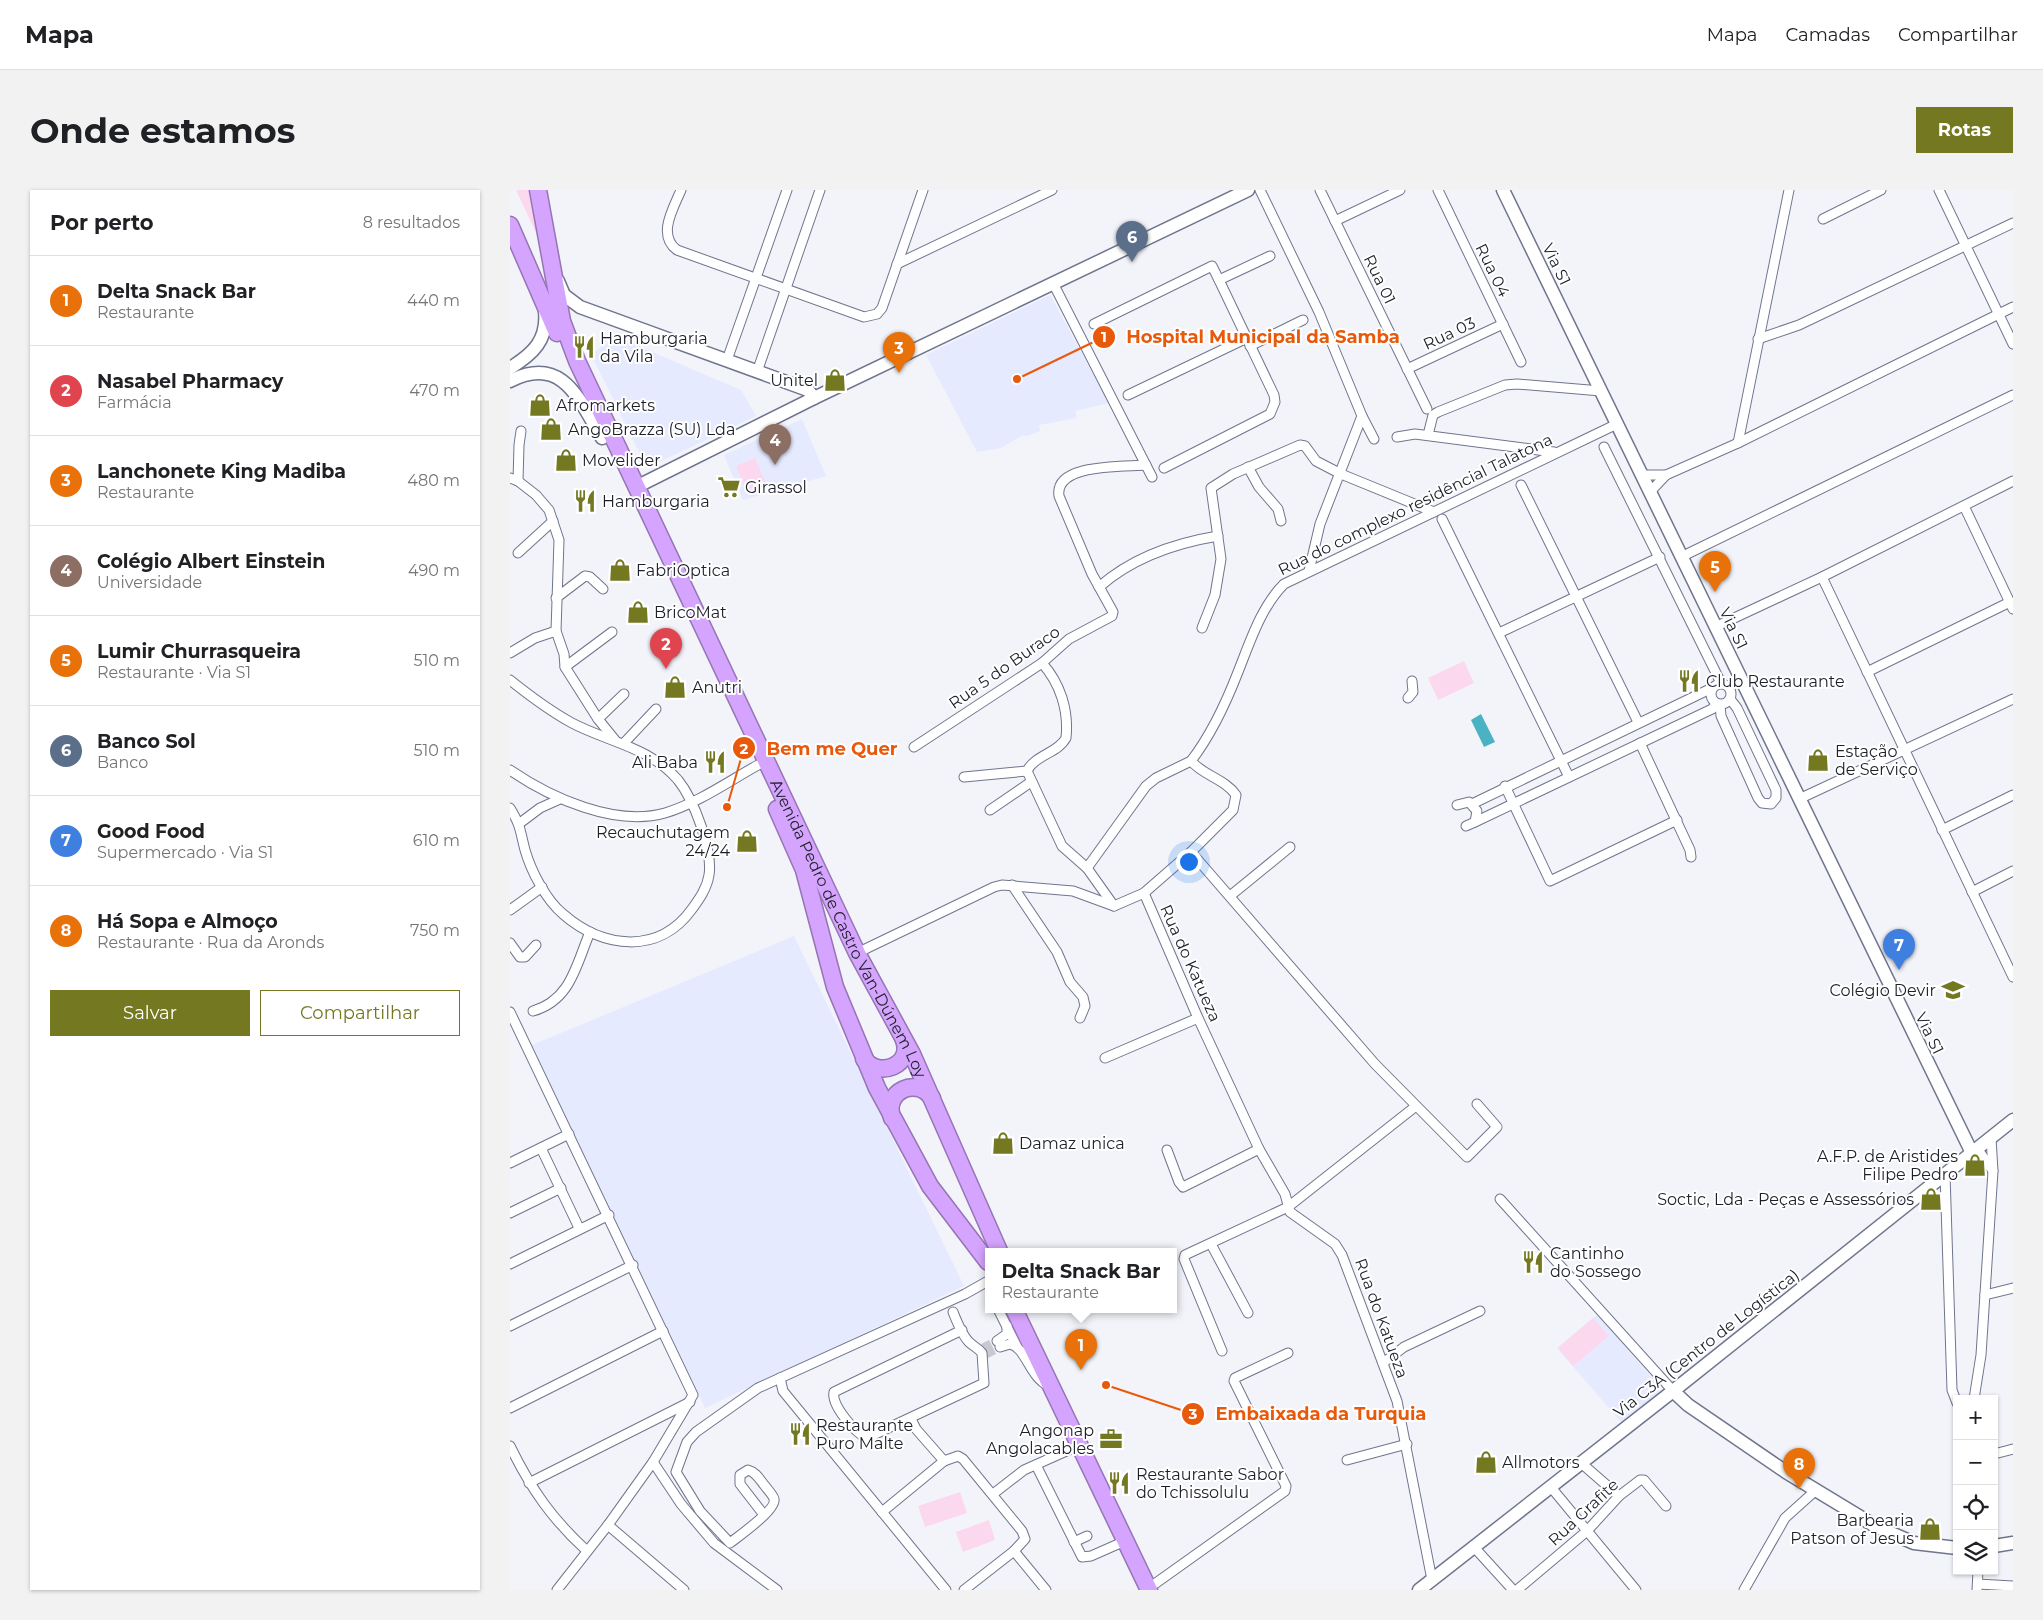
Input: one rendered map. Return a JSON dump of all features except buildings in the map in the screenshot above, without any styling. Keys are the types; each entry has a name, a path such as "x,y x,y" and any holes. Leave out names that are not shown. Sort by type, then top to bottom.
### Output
{"highway":[{"name":"Avenida Pedro de Castro Van-Dúnem Loy","path":"538,190 566,334 598,408 858,953 934,1100 998,1248"},
{"name":"Avenida Pedro de Castro Van-Dúnem Loy","path":"510,225 540,292 590,415 758,765 804,870 827,964 864,1058 893,1120 930,1186 985,1258"},
{"path":"864,1058 875,1068 894,1067 902,1059 905,1052 903,1038"},
{"path":"893,1120 891,1113 892,1102 895,1096 903,1089 913,1086 920,1088 934,1100"},
{"path":"1016,1313 1054,1388 1125,1541 1155,1588"},
{"path":"1029,1313 1155,1588"}],"street":[{"path":"680,190 666,231 667,239 671,246 677,250 864,317 871,317 882,308 923,190"},
{"path":"727,360 787,190"},
{"path":"757,372 820,190"},
{"path":"897,264 1052,190"},
{"path":"636,487 814,398 1248,190"},
{"path":"1260,190 1320,312 1362,416 1374,439"},
{"name":"Rua 01","path":"1320,190 1427,409"},
{"path":"1335,221 1400,190"},
{"name":"Rua 04","path":"1438,190 1521,362"},
{"name":"Via S1","path":"1502,190 1962,1136 1974,1151"},
{"path":"1738,442 1789,190"},
{"path":"1823,218 1881,190"},
{"path":"1939,190 2013,344"},
{"path":"1758,339 1799,325 2013,223"},
{"path":"1218,280 1270,256"},
{"path":"550,257 564,295 580,307 808,390 814,398"},
{"path":"1094,324 1212,266 1274,395 1274,409 1270,414 1164,468"},
{"path":"1053,284 1152,477"},
{"path":"510,368 532,354 544,335 546,320 540,292"},
{"path":"1650,492 1666,475 1738,442 2013,307"},
{"path":"1128,395 1303,320"},
{"name":"Rua 03","path":"1408,369 1503,324"},
{"path":"510,381 534,373 555,376 571,388 590,415"},
{"path":"1428,435 1433,415 1506,385 1601,391"},
{"path":"1681,557 2013,396"},
{"path":"1309,571 1320,524 1362,416"},
{"name":"Rua do complexo residêncial Talatona","path":"1191,761 1219,715 1253,633 1272,598 1284,584 1554,452 1617,424"},
{"path":"521,431 514,480 550,510 559,540 556,631 564,654 565,667 598,719 620,741"},
{"path":"1397,437 1415,434 1428,435 1554,452"},
{"path":"1202,628 1219,579 1222,559 1211,492 1214,484 1248,467 1300,445 1305,446 1316,461 1341,474 1434,512"},
{"path":"1604,447 1721,683 1730,690 1730,699 1737,708 1776,790 1777,796 1774,802 1767,804 1760,802 1721,716 1719,704 1712,699 1712,688"},
{"path":"1146,465 1084,470 1071,474 1059,486 1059,496 1099,586 1118,570 1146,557 1193,540 1218,536"},
{"path":"1248,467 1259,487 1278,509 1281,521"},
{"path":"1642,475 1666,475"},
{"path":"1715,627 1822,577 2013,481"},
{"path":"1521,485 1638,722"},
{"path":"1867,672 2011,606 1964,506"},
{"path":"1442,519 1570,777"},
{"path":"518,553 552,521"},
{"path":"1499,634 1660,557"},
{"path":"556,598 584,576 590,577 603,589"},
{"path":"1822,577 2013,977"},
{"name":"Rua 5 do Buraco","path":"914,747 1042,662 1069,639 1107,620 1113,614 1099,586"},
{"path":"510,653 535,638 556,631"},
{"path":"565,667 612,632"},
{"path":"964,777 1027,771 1038,758 1058,747 1066,738 1066,720 1061,692 1056,681 1042,662"},
{"path":"510,680 539,703 572,723 620,741 662,764 678,780 691,801 709,858 709,875 705,890 685,918 668,932 647,941 624,943 590,932 562,914 542,887 525,851 520,824 510,808"},
{"path":"1408,698 1414,692 1412,681"},
{"path":"1457,805 1465,802 1472,804 1505,786 1721,683"},
{"path":"598,719 624,694"},
{"path":"1466,826 1730,699"},
{"path":"1799,799 1904,752 2013,699"},
{"path":"620,741 656,709"},
{"path":"1640,743 1677,820 1690,850 1691,857"},
{"path":"858,953 994,887 1012,886 1073,891 1114,906 1144,893 1191,852 1233,810 1236,794 1231,787 1200,770 1191,761 1156,778 1146,786 1087,868"},
{"path":"510,770 560,799 625,816 666,812 691,801 758,765"},
{"path":"1027,771 1062,846 1087,868 1114,906"},
{"path":"990,810 1031,782"},
{"path":"1505,786 1550,881 1677,820"},
{"path":"1942,830 2013,795"},
{"path":"520,824 540,808 560,799"},
{"path":"1472,804 1478,815 1475,822"},
{"path":"1230,896 1290,847"},
{"path":"1191,852 1375,1064 1467,1157 1497,1127 1477,1104"},
{"path":"1972,892 2013,871"},
{"path":"1012,886 1057,952 1070,982 1083,997 1085,1006 1080,1018"},
{"path":"510,910 542,887"},
{"name":"Rua do Katueza","path":"1144,893 1198,1018 1259,1149 1285,1194 1290,1212 1335,1244 1342,1255 1397,1401 1407,1444 1432,1580"},
{"path":"533,1011 553,1003 561,996 568,986 590,932"},
{"path":"510,943 520,957 524,957 536,945"},
{"path":"510,1012 633,1265 693,1395 653,1462 608,1525 557,1590"},
{"path":"1105,1058 1198,1018"},
{"path":"1222,1351 1184,1260 1185,1255 1288,1207 1416,1106"},
{"name":"Via C3A (Centro de Logística)","path":"1419,1590 1673,1391 2013,1120"},
{"path":"510,1163 569,1134"},
{"path":"1975,1395 1981,1355 1993,1171 1990,1138"},
{"path":"542,1148 579,1228"},
{"path":"1167,1150 1178,1182 1183,1187 1259,1149"},
{"path":"1974,1151 1993,1171"},
{"path":"1945,1174 1952,1390 1954,1395"},
{"path":"510,1213 561,1188"},
{"path":"1500,1199 1673,1391 1721,1428 1815,1491 1892,1536 1914,1543 1953,1548"},
{"path":"510,1264 579,1228 609,1215"},
{"path":"1211,1244 1248,1313"},
{"path":"510,1326 633,1265"},
{"path":"764,1515 740,1484 739,1478 745,1471 754,1472 774,1499 774,1505 764,1515 730,1543 710,1524 676,1472 686,1442 696,1432 758,1388 985,1282"},
{"path":"1985,1294 2013,1288"},
{"path":"1383,1363 1404,1347 1480,1311"},
{"path":"953,1312 970,1342 983,1352 984,1383 911,1419 867,1438 858,1432 836,1406 833,1398 834,1392 962,1330"},
{"path":"1000,1313 1037,1379 1054,1388"},
{"path":"1004,1313 1007,1334 999,1344 1010,1344 1018,1348"},
{"path":"510,1408 664,1331"},
{"path":"1155,1588 1286,1489 1234,1381 1236,1378 1288,1353"},
{"path":"780,1378 783,1391 946,1590"},
{"path":"529,1483 691,1401"},
{"path":"664,1415 674,1429"},
{"path":"911,1419 916,1429 944,1461"},
{"path":"1347,1460 1407,1444"},
{"path":"993,1494 1024,1470 1080,1445"},
{"path":"510,1446 529,1483 555,1519 587,1551"},
{"path":"1998,1453 2013,1449"},
{"path":"882,1512 944,1461 958,1456 993,1494 1024,1536 1024,1542 1014,1552 964,1590"},
{"path":"653,1462 681,1504 714,1543 777,1590"},
{"path":"1580,1462 1619,1496"},
{"path":"1036,1465 1082,1557 1088,1557 1125,1541"},
{"name":"Rua Grafite","path":"1517,1590 1587,1531 1619,1496 1642,1479 1666,1506"},
{"path":"1550,1486 1636,1590"},
{"path":"1744,1590 1785,1518 1815,1491"},
{"path":"608,1525 684,1590"},
{"path":"1074,1542 1088,1536"},
{"path":"1473,1546 1513,1590"},
{"path":"1014,1552 1046,1590"},
{"path":"1977,1587 2013,1586"}],"shaded area":[{"path":"516,190 528,190 537,235"},
{"path":"1050,295 1109,403 1075,411 1077,418 1039,425 1040,431 1027,436 1023,435 1001,448 977,452 926,355"},
{"path":"617,337 741,390 756,416 647,468 591,354"},
{"path":"802,419 826,476 743,500 724,455"},
{"path":"755,458 765,482 746,490 736,466"},
{"path":"1464,661 1474,683 1438,700 1428,678"},
{"path":"794,936 964,1286 705,1408 532,1045"},
{"path":"1598,1314 1660,1388 1658,1395 1622,1423 1557,1348"},
{"path":"1593,1318 1609,1336 1573,1366 1558,1348"},
{"path":"960,1492 967,1513 925,1527 918,1506"},
{"path":"989,1520 995,1540 963,1552 956,1532"}],"water":[{"path":"1481,714 1495,742 1484,747 1471,720"}],"tunnel":[{"path":"983,1348 997,1341"},
{"path":"986,1354 1000,1347"}],"place":[{"name":"Banco Sol","path":"1132,262"},
{"name":"Hamburgaria da Vila","path":"584,347"},
{"name":"Lanchonete King Madiba","path":"899,373"},
{"name":"Hospital Municipal da Samba","path":"1017,379"},
{"name":"Unitel","path":"835,380"},
{"name":"Afromarkets","path":"540,405"},
{"name":"AngoBrazza (SU) Lda","path":"551,429"},
{"name":"Movelider","path":"566,460"},
{"name":"Colégio Albert Einstein","path":"775,465"},
{"name":"Girassol","path":"729,487"},
{"name":"Hamburgaria","path":"585,501"},
{"name":"FabriOptica","path":"620,570"},
{"name":"Lumir Churrasqueira","path":"1715,592"},
{"name":"BricoMat","path":"638,612"},
{"name":"Nasabel Pharmacy","path":"666,669"},
{"name":"Club Restaurante","path":"1689,681"},
{"name":"Anutri","path":"675,687"},
{"name":"Estação de Serviço","path":"1818,760"},
{"name":"Ali Baba","path":"715,762"},
{"name":"Bem me Quer","path":"727,807"},
{"name":"Recauchutagem 24/24","path":"747,841"},
{"name":"Good Food","path":"1899,970"},
{"name":"Colégio Devir","path":"1953,990"},
{"name":"Damaz unica","path":"1003,1143"},
{"name":"A.F.P. de Aristides Filipe Pedro","path":"1975,1165"},
{"name":"Soctic, Lda - Peças e Assessórios","path":"1931,1199"},
{"name":"Cantinho do Sossego","path":"1533,1262"},
{"name":"Delta Snack Bar","path":"1081,1370"},
{"name":"Embaixada da Turquia","path":"1106,1385"},
{"name":"Restaurante Puro Malte","path":"800,1434"},
{"name":"Angonap Angolacables","path":"1111,1439"},
{"name":"Allmotors","path":"1486,1462"},
{"name":"Restaurante Sabor do Tchissolulu","path":"1119,1483"},
{"name":"Há Sopa e Almoço","path":"1799,1489"},
{"name":"Barbearia Patson of Jesus","path":"1930,1529"}]}
